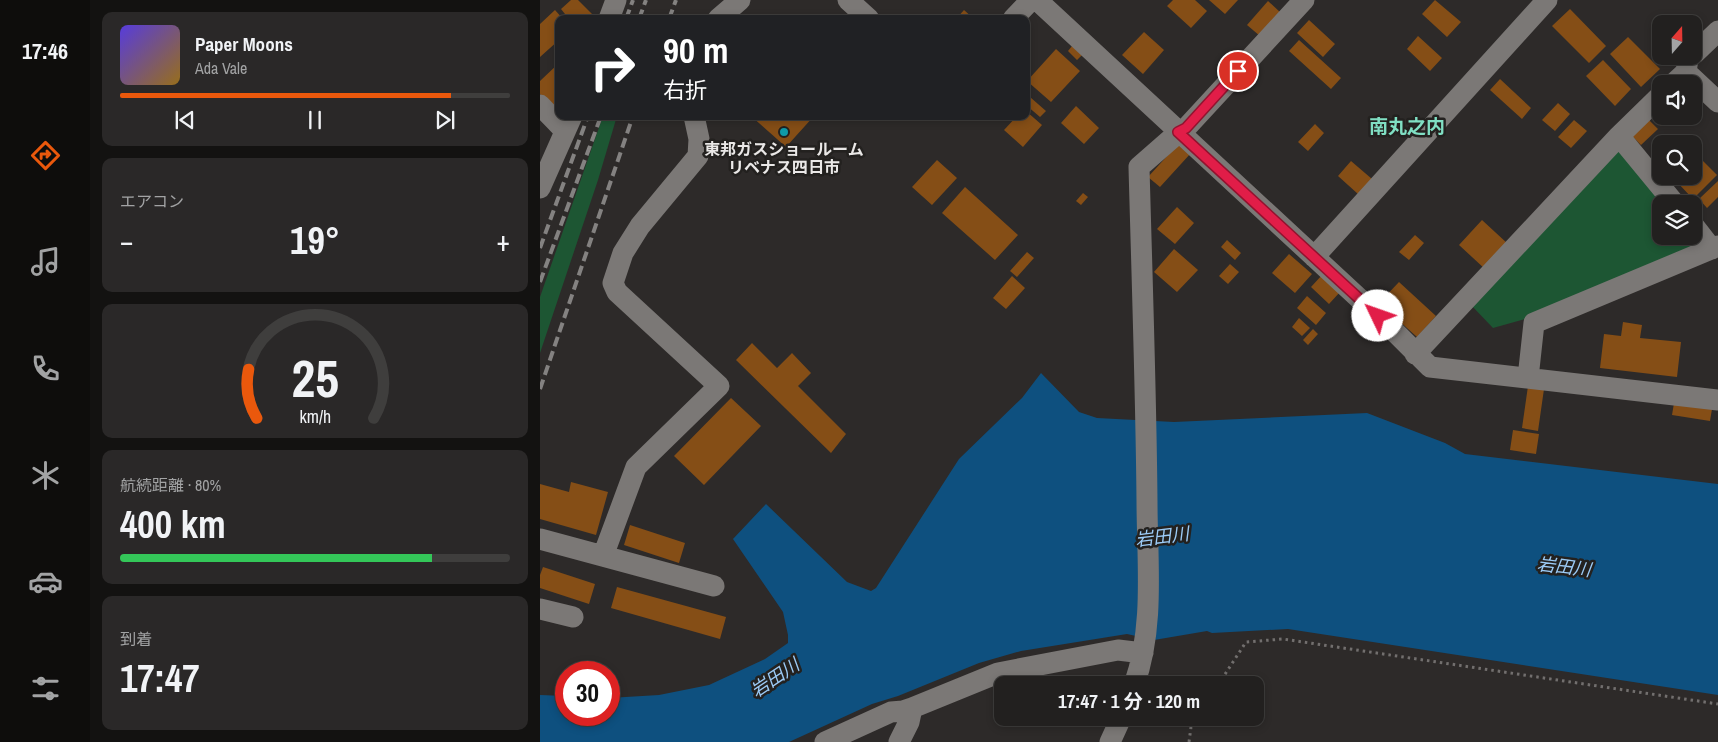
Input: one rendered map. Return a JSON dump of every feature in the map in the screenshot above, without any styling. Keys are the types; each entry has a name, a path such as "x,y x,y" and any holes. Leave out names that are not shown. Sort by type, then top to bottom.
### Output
{"street":[{"path":"610,15 616,0"},
{"path":"723,15 740,0"},
{"path":"848,0 865,15"},
{"path":"1017,15 1031,0"},
{"path":"1037,0 1391,328 1430,367 1718,400"},
{"path":"1136,676 1144,649 1148,598 1146,407 1139,167 1178,132 1186,128 1304,0"},
{"path":"1314,257 1547,0"},
{"path":"1718,31 1686,66 1718,102"},
{"path":"540,105 555,112"},
{"path":"1416,354 1619,136 1652,105"},
{"path":"540,188 572,120"},
{"path":"604,556 636,467 719,386 618,292 613,283 623,253 640,226 698,156 699,139 695,120"},
{"path":"1619,136 1668,195"},
{"path":"1528,378 1534,323 1715,248 1702,234"},
{"path":"540,539 714,586"},
{"path":"540,609 573,618"},
{"path":"825,742 891,712 912,708 998,673 1118,650 1144,649"},
{"path":"899,742 909,722 912,708"},
{"path":"1110,742 1117,726"}],"path":[{"path":"1224,676 1246,642 1283,639 1718,704"},
{"path":"1189,742 1192,726"}],"green space":[{"path":"602,120 616,120 598,180 540,353 540,297"},
{"path":"1617,151 1623,151 1655,195 1652,195 1652,245 1696,245 1696,247 1529,318 1493,328 1471,305"}],"water":[{"name":"岩田川","path":"1041,373 1079,412 1097,418 1174,422 1367,413 1445,443 1465,454 1718,484 1718,695 1288,629 1212,633 1207,631 1154,640 1127,634 1021,651 979,663 898,696 872,704 789,742 540,742 540,695 555,696 555,726 620,726 620,697 659,695 709,685 765,659 788,643 783,612 733,539 766,504 847,582 871,591 876,588 959,459 1022,398"}],"building":[{"path":"571,0 578,0 593,15 566,15 561,9"},
{"path":"1173,0 1195,0 1207,11 1191,28 1167,6"},
{"path":"1209,0 1238,0 1225,14"},
{"path":"1435,0 1461,22 1447,37 1422,14"},
{"path":"1268,1 1281,13 1260,36 1247,25"},
{"path":"1570,9 1606,46 1589,63 1552,26"},
{"path":"555,10 559,15 555,15 555,44 540,57 540,24"},
{"path":"964,10 970,15 960,15"},
{"path":"1309,20 1335,44 1323,57 1297,33"},
{"path":"1144,32 1164,50 1143,74 1122,55"},
{"path":"1418,36 1442,58 1430,71 1407,49"},
{"path":"1628,37 1652,61 1652,65 1656,65 1660,69 1641,87 1610,54"},
{"path":"1299,40 1341,78 1331,89 1289,51"},
{"path":"1072,46 1082,55 1077,60 1068,51"},
{"path":"1056,49 1080,71 1051,102 1030,84 1030,78"},
{"path":"1603,60 1631,89 1615,106 1586,76"},
{"path":"555,67 554,109 540,94 540,81"},
{"path":"1500,79 1531,108 1522,119 1490,90"},
{"path":"1030,97 1046,111 1040,117 1030,108"},
{"path":"1558,103 1570,114 1555,131 1542,120"},
{"path":"1076,106 1099,128 1084,144 1061,123"},
{"path":"1030,114 1042,125 1023,147 1004,130 1013,120 1030,120"},
{"name":"東邦ガスショールーム リベナス四日市","path":"756,120 810,120 786,147"},
{"path":"1574,120 1587,131 1571,148 1558,137"},
{"path":"1649,120 1658,129 1641,145 1632,136"},
{"path":"1315,124 1324,133 1308,151 1298,142"},
{"path":"1179,143 1191,153 1160,187 1148,177"},
{"path":"937,160 957,178 932,205 912,187"},
{"path":"1702,160 1717,175 1697,195 1689,195 1680,185 1702,185"},
{"path":"1351,161 1372,179 1358,194 1338,176"},
{"path":"1718,181 1718,197 1707,208 1702,202 1702,196"},
{"path":"965,187 1018,235 995,260 942,213"},
{"path":"1083,193 1088,197 1081,205 1076,201"},
{"path":"1177,207 1194,223 1175,244 1157,229"},
{"path":"1482,220 1508,244 1485,269 1459,245"},
{"path":"1415,235 1424,243 1409,260 1399,252"},
{"path":"1227,240 1241,253 1235,260 1221,247"},
{"path":"1174,249 1198,270 1177,292 1154,272"},
{"path":"1027,252 1034,258 1017,277 1010,271"},
{"path":"1289,254 1312,274 1295,293 1272,273"},
{"path":"1230,264 1239,272 1228,284 1219,276"},
{"path":"1322,275 1340,292 1329,304 1311,287"},
{"path":"1012,276 1025,288 1006,309 993,298"},
{"path":"1399,282 1436,316 1417,337 1379,303"},
{"path":"1307,296 1326,313 1316,325 1297,308"},
{"path":"1299,318 1310,328 1302,336 1292,327"},
{"path":"1623,322 1642,325 1640,338 1681,342 1677,377 1600,368 1604,334 1621,336"},
{"path":"1313,329 1318,334 1308,345 1303,340"},
{"path":"752,343 777,368 792,353 811,373 798,386 846,434 831,453 736,360"},
{"path":"1528,386 1544,389 1538,431 1522,428"},
{"path":"731,398 761,426 704,485 674,456"},
{"path":"1674,403 1712,409 1710,421 1672,415"},
{"path":"1513,430 1539,434 1536,454 1510,450"},
{"path":"571,482 608,492 596,535 540,519 540,484 569,492"},
{"path":"630,525 685,543 679,563 624,545"},
{"path":"543,567 595,584 589,604 540,588 540,575"},
{"path":"617,587 726,617 720,639 611,608"}],"railway":[{"path":"627,15 633,0"},
{"path":"640,15 646,0"},
{"path":"670,15 676,0"},
{"path":"540,248 587,120"},
{"path":"540,282 600,120"},
{"path":"540,389 632,120"}],"place":[{"name":"東邦ガスショールーム リベナス四日市","path":"784,132"}],"district":[{"name":"南丸之内","path":"1407,126"}],"route":[{"path":"1238,71 1186,128 1178,132 1378,316"}]}
